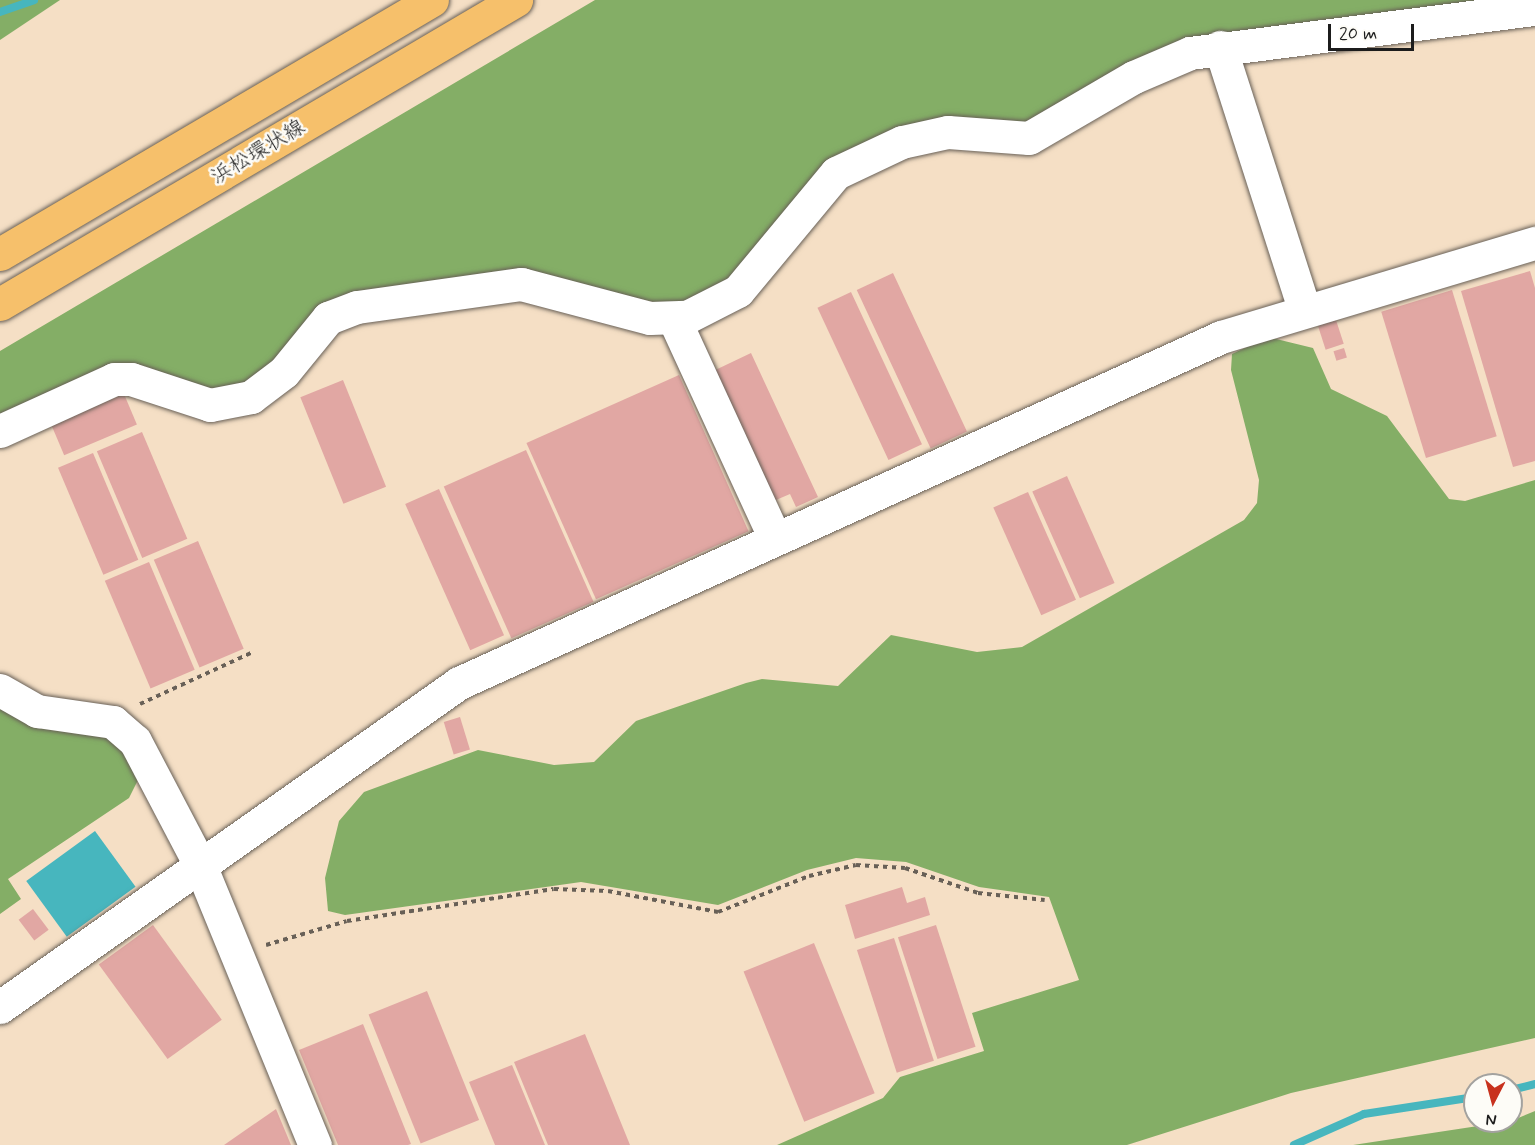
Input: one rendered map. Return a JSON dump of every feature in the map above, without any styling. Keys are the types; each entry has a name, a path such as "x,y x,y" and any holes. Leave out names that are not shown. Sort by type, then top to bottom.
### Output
{"main road":[{"name":"浜松環状線","path":"0,254 432,0"},
{"name":"浜松環状線","path":"0,304 516,0"}],"street":[{"path":"0,431 114,379 131,379 210,405 251,397 284,372 328,318 357,307 521,284 650,318 674,318 705,312 738,291 824,184 850,165 924,134 1029,138 1161,63 1220,47 1535,9"},
{"path":"1220,47 1305,311"},
{"path":"0,1007 459,683 1179,355 1305,311 1535,243"},
{"path":"674,318 775,539"},
{"path":"0,690 37,711 121,727 135,741 200,865 315,1145"}],"path":[{"path":"121,727 135,707 251,653"},
{"path":"238,956 346,921 554,889 608,891 718,912 809,876 856,865 904,868 978,893 1045,900"}],"green space":[{"path":"0,0 60,0 0,40"},
{"path":"595,0 1534,0 1218,38 1043,124 899,134 745,271 685,309 554,280 356,298 277,366 229,395 150,377 0,422 0,351"},
{"path":"1268,337 1313,348 1331,389 1387,416 1449,499 1465,501 1535,480 1535,1038 1291,1093 1127,1145 777,1145 883,1098 900,1077 984,1051 972,1013 1079,980 1049,897 979,887 906,862 856,858 807,870 718,905 581,882 345,915 328,911 325,878 339,821 364,792 478,750 554,765 594,762 636,721 746,683 762,679 838,686 891,635 977,652 1022,647 1244,520 1257,503 1259,480 1231,370 1232,354"},
{"path":"0,700 110,730 140,776 129,798 8,879 21,899 0,914"},
{"path":"1535,1111 1535,1145 1353,1145 1463,1128 1463,1133 1523,1133 1523,1116"}],"water":[{"path":"95,831 136,887 67,937 26,881"}],"building":[{"path":"1530,271 1535,288 1535,461 1513,467 1461,291"},
{"path":"893,273 967,432 931,449 857,290"},
{"path":"1452,290 1497,436 1426,458 1381,312"},
{"path":"851,292 922,444 888,460 817,308"},
{"path":"1336,320 1344,344 1326,350 1318,326"},
{"path":"1344,348 1347,358 1336,361 1333,351"},
{"path":"751,353 818,497 796,507 790,494 769,503 709,373"},
{"path":"679,375 749,531 596,599 526,443"},
{"path":"343,380 386,487 343,504 300,397"},
{"path":"124,394 137,424 64,455 51,425"},
{"path":"142,432 187,539 142,558 97,451"},
{"path":"526,450 594,602 511,638 444,487"},
{"path":"93,453 138,560 103,575 58,468"},
{"path":"1067,476 1115,583 1080,598 1032,491"},
{"path":"439,489 504,635 470,650 405,504"},
{"path":"1028,492 1076,600 1041,615 993,507"},
{"path":"198,541 244,649 200,667 154,560"},
{"path":"149,562 195,670 151,688 105,581"},
{"path":"460,717 470,750 454,754 444,722"},
{"path":"902,887 907,903 925,897 930,915 855,939 845,905"},
{"path":"33,909 49,930 34,941 19,920"},
{"path":"153,925 222,1020 168,1059 99,964"},
{"path":"936,925 976,1047 938,1059 898,937"},
{"path":"894,938 934,1061 897,1073 857,950"},
{"path":"814,943 875,1093 804,1122 744,971"},
{"path":"427,991 479,1120 421,1143 369,1015"},
{"path":"363,1024 411,1144 338,1145 299,1050"},
{"path":"585,1034 630,1145 548,1145 514,1062"},
{"path":"512,1065 545,1145 495,1145 469,1082"},
{"path":"276,1109 291,1145 224,1145"}],"waterway":[{"path":"0,12 34,0"},
{"path":"1523,1087 1535,1084"},
{"path":"1294,1145 1364,1114 1463,1099"}]}
